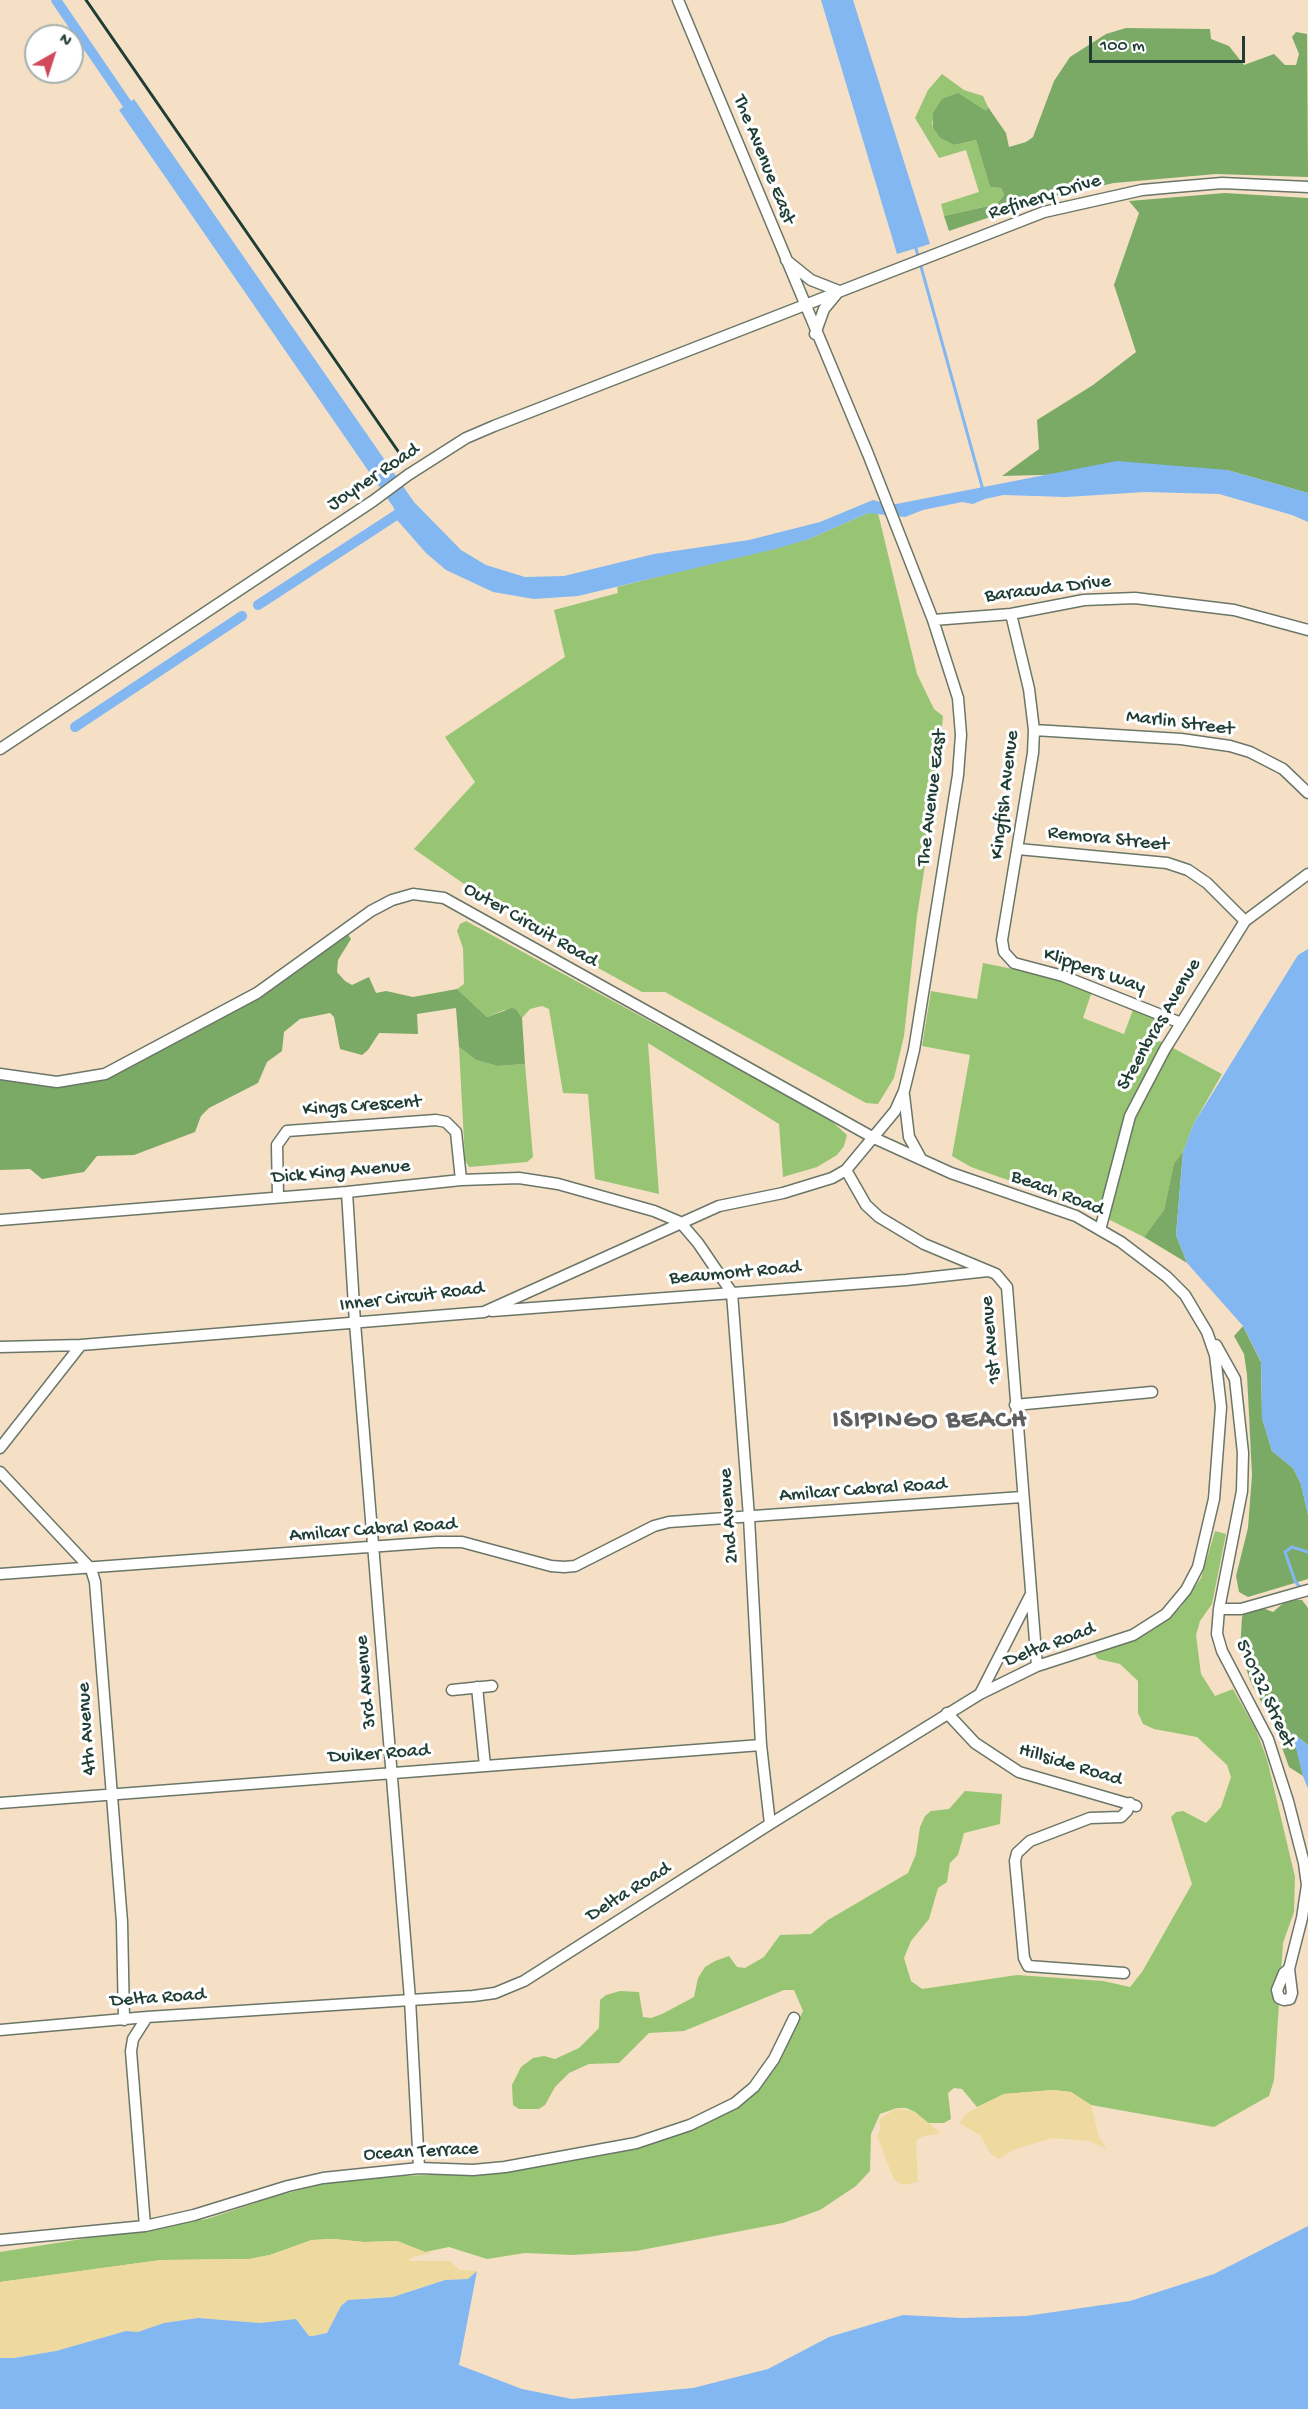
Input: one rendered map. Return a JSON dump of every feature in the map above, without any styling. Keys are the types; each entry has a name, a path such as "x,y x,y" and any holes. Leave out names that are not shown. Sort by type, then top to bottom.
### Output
{"street":[{"name":"The Avenue East","path":"678,0 815,334 868,454 933,620 958,698 962,735 958,775 916,1039 904,1091 895,1111 874,1138"},
{"name":"Refinery Drive","path":"804,305 1044,212 1142,190 1222,183 1308,188"},
{"path":"784,258 811,280 839,291 824,309 815,334"},
{"name":"Joyner Road","path":"0,749 466,438 804,305"},
{"name":"Baracuda Drive","path":"933,620 1011,614 1064,603 1135,598 1234,610 1308,630"},
{"name":"Kingfish Avenue","path":"1002,946 1033,753 1034,730 1029,689 1011,614"},
{"name":"Marlin Street","path":"1034,730 1181,739 1230,746 1250,752 1283,769 1308,794"},
{"name":"Remora Street","path":"1018,849 1167,863 1188,870 1207,883 1245,921"},
{"name":"Steenbras Avenue","path":"1100,1230 1130,1116 1147,1081 1245,921 1308,874"},
{"name":"Outer Circuit Road","path":"0,1074 57,1082 105,1074 257,993 371,910 392,900 413,894 427,894 444,898 471,912 596,985 874,1138"},
{"name":"Klippers Way","path":"1002,946 1014,963 1063,976 1181,1023"},
{"path":"904,1091 909,1137 922,1159"},
{"name":"Kings Crescent","path":"278,1197 277,1145 287,1131 436,1120 446,1122 456,1132 461,1180"},
{"name":"Beach Road","path":"874,1138 951,1173 1076,1216 1139,1254 1167,1276 1185,1295 1207,1332 1215,1355 1221,1407 1214,1499 1198,1567"},
{"name":"Inner Circuit Road","path":"0,1347 81,1344 484,1312 722,1205 815,1185 846,1170 874,1138"},
{"name":"1st Avenue","path":"846,1170 867,1205 879,1217 906,1234 988,1271 1004,1282 1008,1292 1022,1497 1037,1666"},
{"name":"Dick King Avenue","path":"0,1220 347,1192 461,1180 538,1179 654,1211 680,1222"},
{"name":"3rd Avenue","path":"347,1192 355,1323 410,1999 419,2168"},
{"name":"2nd Avenue","path":"680,1222 698,1243 732,1293 749,1517 762,1745 770,1824"},
{"name":"Beaumont Road","path":"484,1312 917,1279 988,1271"},
{"name":"510132 Street","path":"1207,1332 1230,1366 1235,1379 1243,1453 1242,1491 1217,1627 1222,1651 1268,1739 1288,1801 1304,1863 1306,1894 1289,1969"},
{"path":"0,1448 81,1344"},
{"path":"1016,1405 1152,1392"},
{"path":"0,1472 91,1569"},
{"name":"Amilcar Cabral Road","path":"0,1574 462,1542 564,1567 575,1566 654,1526 1022,1497"},
{"name":"Delta Road","path":"0,2030 147,2017 495,1993 524,1981 770,1824 980,1694 1037,1666 1148,1628 1177,1604 1198,1567"},
{"name":"4th Avenue","path":"91,1569 95,1582 122,1922 124,2020"},
{"path":"1219,1609 1241,1608 1308,1590"},
{"path":"980,1694 1031,1594"},
{"path":"452,1690 492,1686"},
{"path":"477,1687 485,1766"},
{"name":"Hillside Road","path":"947,1713 975,1743 1018,1772 1133,1805 1121,1816 1078,1822 1030,1841 1017,1853 1015,1861 1024,1958 1028,1966 1124,1974"},
{"name":"Duiker Road","path":"0,1803 762,1745"},
{"path":"145,2226 131,2051 133,2038 147,2017"},
{"name":"Ocean Terrace","path":"0,2240 145,2226 194,2215 308,2180 419,2168 473,2170 557,2158 636,2143 690,2125 735,2103 754,2086 774,2059 794,2018"}],"green space":[{"path":"1126,28 1210,29 1211,39 1229,46 1244,65 1274,54 1285,65 1296,65 1299,54 1292,37 1296,32 1307,34 1308,177 1216,174 1114,183 1046,198 949,231 944,216 997,204 1004,195 1001,188 990,187 976,140 954,145 940,138 933,128 933,113 942,99 958,93 986,111 988,107 1006,133 1009,147 1026,142 1033,137 1054,81 1070,57 1106,34"},
{"path":"942,74 964,90 983,96 988,107 986,112 932,121 933,128 940,138 954,145 976,140 990,187 1001,188 1004,195 997,204 944,216 941,204 979,192 966,150 939,158 915,118 928,90"},
{"path":"1225,193 1308,198 1308,493 1227,470 1002,476 1039,449 1037,420 1093,385 1136,352 1114,285 1139,213 1129,201"},
{"path":"868,513 878,513 917,674 934,709 943,716 935,802 917,916 904,1036 894,1078 878,1104 866,1103 665,992 642,992 578,957 505,903 497,907 414,849 475,782 445,737 565,657 554,610 618,593 617,587 809,539"},
{"path":"466,921 828,1118 847,1135 844,1146 837,1155 817,1167 783,1177 779,1124 648,1043 659,1194 595,1179 588,1094 563,1093 549,1009 542,1006 530,1009 522,1018 517,1010 504,1010 487,1017 457,989 464,984 463,948 457,931 460,924"},
{"path":"347,933 351,939 338,960 337,972 345,981 352,985 369,977 376,993 386,991 413,997 457,989 487,1017 512,1008 517,1010 522,1018 525,1064 497,1066 476,1060 459,1047 456,1008 417,1014 418,1034 379,1033 362,1055 340,1049 334,1017 330,1013 300,1019 284,1032 282,1051 267,1062 258,1083 209,1108 201,1116 195,1132 134,1155 97,1156 84,1172 42,1179 30,1169 0,1170 0,1080 43,1085 110,1074 128,1068 245,1004"},
{"path":"983,963 1043,975 1092,991 1083,1018 1124,1034 1134,1007 1160,1019 1164,1027 1158,1040 1222,1074 1194,1123 1183,1152 1174,1163 1164,1210 1144,1237 1084,1207 971,1167 952,1156 970,1055 922,1046 931,991 977,999"},
{"path":"459,1047 476,1060 497,1066 525,1064 533,1157 527,1162 469,1167 465,1160"},
{"path":"1183,1152 1176,1235 1187,1263 1144,1237 1164,1210 1174,1163"},
{"path":"1243,1326 1261,1362 1262,1418 1272,1451 1293,1468 1301,1484 1308,1515 1308,1579 1248,1597 1239,1592 1236,1576 1248,1528 1252,1475 1247,1375 1244,1354 1234,1336"},
{"path":"1215,1531 1226,1534 1212,1604 1200,1621 1196,1635 1201,1674 1215,1696 1233,1689 1256,1730 1267,1759 1295,1877 1294,1912 1283,1943 1274,2080 1269,2096 1214,2127 1091,2105 1071,2092 1053,2090 1004,2094 977,2107 962,2089 954,2088 948,2093 951,2119 944,2123 927,2123 915,2112 906,2108 897,2108 880,2114 871,2134 870,2171 856,2186 820,2210 783,2223 636,2251 572,2255 525,2253 487,2259 449,2247 425,2252 397,2241 312,2240 270,2255 249,2259 161,2260 0,2282 0,2252 207,2219 276,2196 327,2183 377,2177 502,2172 606,2155 651,2144 719,2117 729,2111 779,2059 803,2011 794,1990 784,1990 684,2031 649,2033 619,2063 589,2064 569,2073 555,2087 545,2105 539,2109 519,2109 513,2105 512,2085 521,2067 533,2058 544,2056 555,2059 579,2048 599,2028 600,2000 606,1995 620,1991 639,1992 643,2017 651,2018 662,2014 694,1997 698,1978 705,1967 715,1961 729,1956 737,1967 745,1968 764,1957 780,1935 811,1934 828,1920 908,1873 916,1854 920,1827 925,1816 931,1811 949,1809 965,1791 1002,1794 1000,1824 964,1833 958,1855 950,1863 947,1882 938,1888 929,1919 911,1941 904,1958 911,1981 922,1989 1017,1975 1103,1981 1130,1987 1142,1972 1192,1884 1171,1817 1176,1812 1183,1811 1206,1823 1221,1807 1231,1777 1227,1765 1197,1737 1154,1729 1143,1724 1138,1713 1138,1681 1120,1664 1098,1659 1094,1653 1150,1632 1180,1608 1201,1578"},
{"path":"1287,1600 1302,1600 1308,1608 1308,1745 1293,1733 1303,1776 1289,1767 1274,1725 1251,1683 1240,1650 1242,1617 1245,1611 1260,1607 1273,1612"}],"sand":[{"path":"1053,2090 1071,2092 1091,2105 1099,2137 1107,2149 1089,2141 1052,2138 1013,2150 999,2159 990,2153 980,2135 959,2123 967,2113 1004,2094"},
{"path":"897,2108 915,2112 941,2133 921,2137 916,2141 918,2182 903,2185 894,2180 877,2136 881,2129 879,2122 881,2118"},
{"path":"333,2239 364,2242 397,2241 425,2252 435,2252 413,2257 408,2261 450,2261 460,2270 477,2271 468,2279 444,2280 393,2297 365,2298 341,2306 327,2333 313,2337 309,2336 296,2319 260,2323 198,2318 164,2323 138,2332 126,2331 56,2351 0,2358 0,2282 161,2260 249,2259 270,2255 312,2240"}],"water":[{"path":"821,0 853,0 930,244 897,254"},
{"path":"134,99 414,502 461,550 486,565 525,577 564,576 654,554 749,540 820,522 873,500 891,505 1117,461 1227,470 1308,493 1308,522 1292,515 1219,494 1145,492 1066,497 1003,495 973,504 962,502 923,510 905,517 868,513 809,539 775,549 578,596 534,599 493,592 446,570 426,553 397,520 394,508 119,110"},
{"path":"1308,949 1308,1515 1301,1484 1293,1468 1272,1451 1262,1418 1261,1361 1243,1326 1187,1263 1176,1235 1183,1152 1194,1123 1298,955"},
{"path":"1292,1732 1308,1745 1308,1789 1303,1776"},
{"path":"1308,2226 1308,2409 0,2409 0,2358 56,2351 126,2331 138,2332 164,2323 198,2318 260,2323 296,2319 309,2336 313,2336 327,2333 341,2306 348,2300 393,2297 445,2280 468,2279 477,2271 459,2365 522,2389 572,2399 693,2388 768,2369 829,2337 903,2315 962,2318 1026,2316 1130,2301 1214,2274"}],"waterway":[{"path":"56,0 134,114"},
{"path":"915,245 983,490"},
{"path":"258,605 404,510"},
{"path":"75,727 242,616"},
{"path":"1302,1590 1295,1581 1285,1552 1292,1547 1308,1552"}],"railway":[{"path":"86,0 400,454"}],"district":[{"name":"ISIPINGO BEACH","path":"930,1422"}]}
